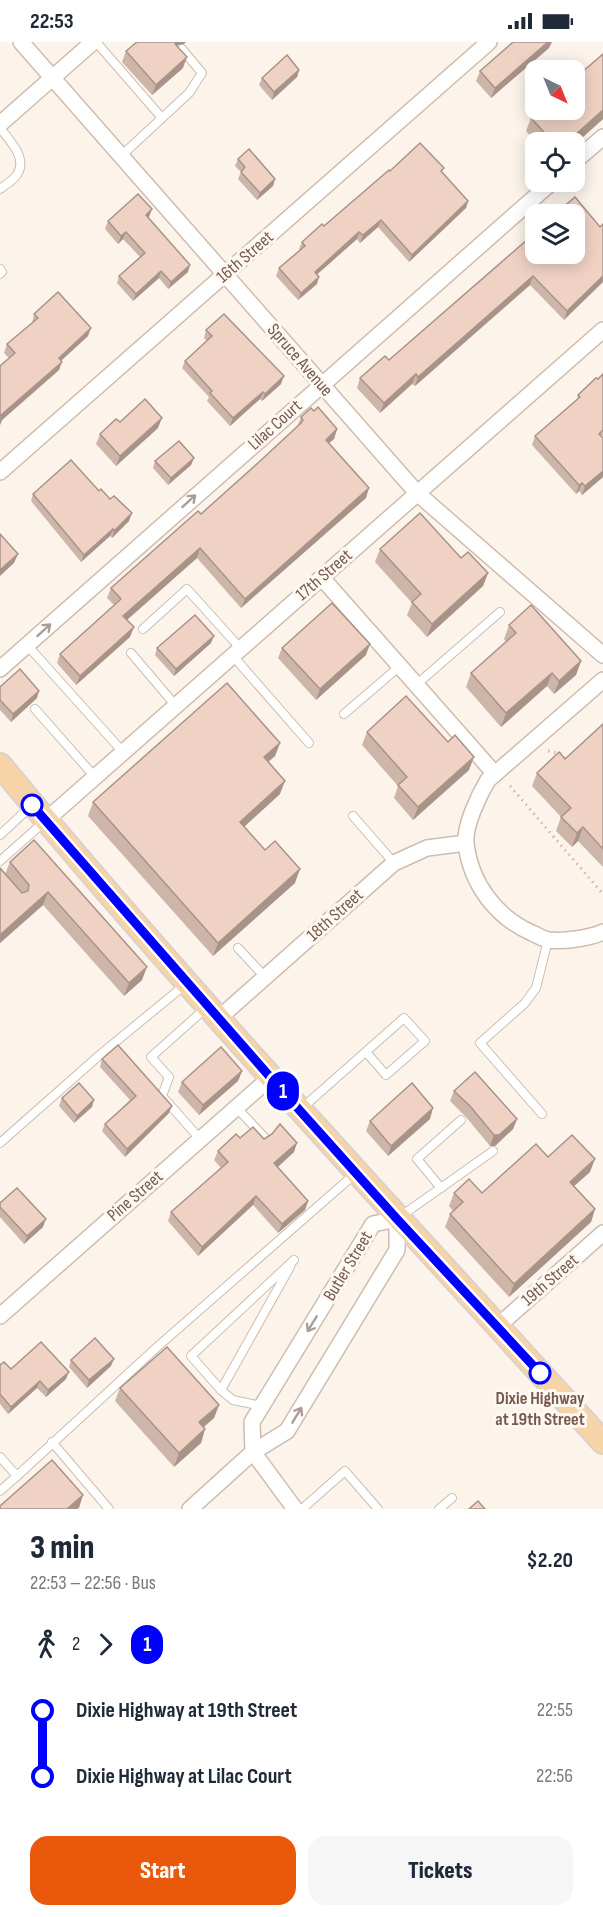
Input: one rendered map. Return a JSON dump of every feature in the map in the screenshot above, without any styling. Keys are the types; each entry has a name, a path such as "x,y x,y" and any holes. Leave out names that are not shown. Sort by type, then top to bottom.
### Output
{"main road":[{"path":"0,765 39,813 397,1219 600,1433"}],"street":[{"name":"Spruce Avenue","path":"21,42 417,493 603,655"},
{"path":"0,126 94,42"},
{"name":"16th Street","path":"0,472 489,42"},
{"path":"585,153 603,137"},
{"name":"Lilac Court","path":"0,669 541,192"},
{"name":"17th Street","path":"39,813 95,777 603,330"},
{"path":"322,578 495,774"},
{"path":"603,680 488,780 478,795 466,843 475,879 493,907 521,928 548,940 591,937 603,932"},
{"name":"18th Street","path":"214,1012 265,977 394,863 427,848 466,843"},
{"name":"Pine Street","path":"0,1316 271,1077"},
{"name":"Butler Street","path":"190,1509 253,1452 287,1431 398,1250 397,1219 373,1224 252,1422 253,1452"},
{"name":"19th Street","path":"498,1326 603,1233"},
{"path":"253,1452 295,1509"}],"lane":[{"path":"94,42 162,118"},
{"path":"121,156 189,93 202,73 183,49"},
{"path":"0,126 18,151 21,163 17,175 0,189"},
{"path":"0,269 2,272 0,274"},
{"path":"142,629 188,590 309,743"},
{"path":"417,684 500,612"},
{"path":"27,645 123,752"},
{"path":"131,653 176,706"},
{"path":"344,714 401,665"},
{"path":"35,709 95,777"},
{"path":"0,835 39,813"},
{"path":"0,861 39,813"},
{"path":"353,816 394,863"},
{"path":"542,1114 480,1043 524,1004 536,988 548,940"},
{"path":"238,948 265,977"},
{"path":"0,1143 187,982"},
{"path":"200,1139 162,1096 169,1077 151,1057 214,1012"},
{"path":"300,1110 404,1018 425,1041 386,1075 366,1052"},
{"path":"236,1107 265,1138"},
{"path":"441,1188 417,1159 461,1120"},
{"path":"397,1219 493,1151"},
{"path":"0,1491 156,1348 356,1173"},
{"path":"221,1390 294,1260 191,1356 221,1390 233,1400 262,1406"},
{"path":"52,1442 109,1509"},
{"path":"0,1457 17,1476"},
{"path":"302,1509 345,1471 378,1509"},
{"path":"439,1509 452,1498"}],"path":[{"path":"548,751 563,754 566,763"},
{"path":"510,786 603,894"}],"building":[{"path":"137,42 178,42 175,44 187,57 156,85 126,51"},
{"path":"513,42 548,42 495,88 480,71"},
{"path":"603,54 603,110 578,132 544,132 533,120 585,120 585,70"},
{"path":"287,55 299,70 274,92 262,78"},
{"path":"420,143 444,168 441,171 468,201 412,255 381,220 363,235 359,232 315,272 319,277 301,293 279,268 305,246 302,242 322,224 324,226"},
{"path":"249,149 275,179 260,193 241,172 245,167 238,159"},
{"path":"138,194 152,209 146,215 190,265 171,282 161,271 136,294 119,276 145,253 126,232 121,236 108,221"},
{"path":"575,197 581,204 567,204"},
{"path":"585,209 600,227 603,224 603,276 567,311 533,276 418,377 416,374 384,403 360,378 385,356 389,360 525,242 525,264 585,264"},
{"path":"58,292 91,328 59,358 62,362 0,416 0,366 15,353 7,344 38,318 34,314"},
{"path":"224,314 284,376 265,394 263,392 233,418 185,361 212,336 206,330"},
{"path":"603,374 603,430 599,434 603,438 603,471 585,486 582,483 579,485 535,436"},
{"path":"145,399 162,418 120,456 100,434 116,419 120,422"},
{"path":"318,407 337,429 326,440 369,488 245,599 200,548 123,616 134,627 80,676 60,654 121,599 111,588 198,511 201,514 259,462 301,423 303,420 301,417 311,408 314,411"},
{"path":"179,441 194,458 171,478 155,461"},
{"path":"71,460 99,491 101,489 110,499 114,496 132,513 84,555 33,494"},
{"path":"420,513 461,558 468,552 488,573 432,624 412,602 421,594 380,549"},
{"path":"0,534 18,554 0,570"},
{"path":"332,603 370,644 320,689 282,648"},
{"path":"531,605 581,661 559,681 552,673 506,713 471,673 516,633 509,625"},
{"path":"195,615 214,636 176,669 157,648"},
{"path":"20,669 39,691 13,714 0,700 0,687"},
{"path":"227,683 280,743 264,757 285,781 240,822 265,850 275,841 300,869 218,943 93,802"},
{"path":"406,696 448,742 455,735 474,757 418,807 398,785 407,777 367,732"},
{"path":"603,724 603,849 583,827 577,833 561,817 571,808 537,773 559,752 565,759"},
{"path":"34,840 147,967 129,983 48,892 0,935 0,868 22,893 28,891 29,885 10,862"},
{"path":"118,1045 172,1106 127,1149 105,1124 136,1096 102,1059"},
{"path":"221,1047 242,1071 203,1105 182,1082"},
{"path":"475,1072 517,1119 499,1135 494,1135 454,1091"},
{"path":"79,1083 94,1100 77,1116 62,1098"},
{"path":"412,1083 433,1108 391,1146 370,1121"},
{"path":"280,1124 297,1143 274,1163 308,1201 282,1224 256,1196 202,1247 171,1212 228,1162 218,1151 236,1134 240,1138 253,1127 264,1139 272,1134"},
{"path":"572,1135 595,1159 570,1182 595,1209 514,1284 450,1214 463,1202 454,1193 469,1179 482,1193 536,1144 548,1157"},
{"path":"17,1188 46,1219 27,1236 0,1207 0,1203"},
{"path":"95,1338 114,1359 89,1380 71,1360"},
{"path":"41,1342 69,1372 48,1390 40,1381 11,1407 0,1394 0,1365 4,1362 11,1369"},
{"path":"167,1347 219,1405 199,1422 205,1429 179,1453 120,1388"},
{"path":"52,1460 83,1495 67,1509 0,1509 0,1506"},
{"path":"478,1501 485,1509 469,1509"}],"bus line":[{"name":"1","path":"32,805 285,1094 540,1373"}],"place":[{"name":"Dixie Highway at 19th Street","path":"540,1373"}]}
